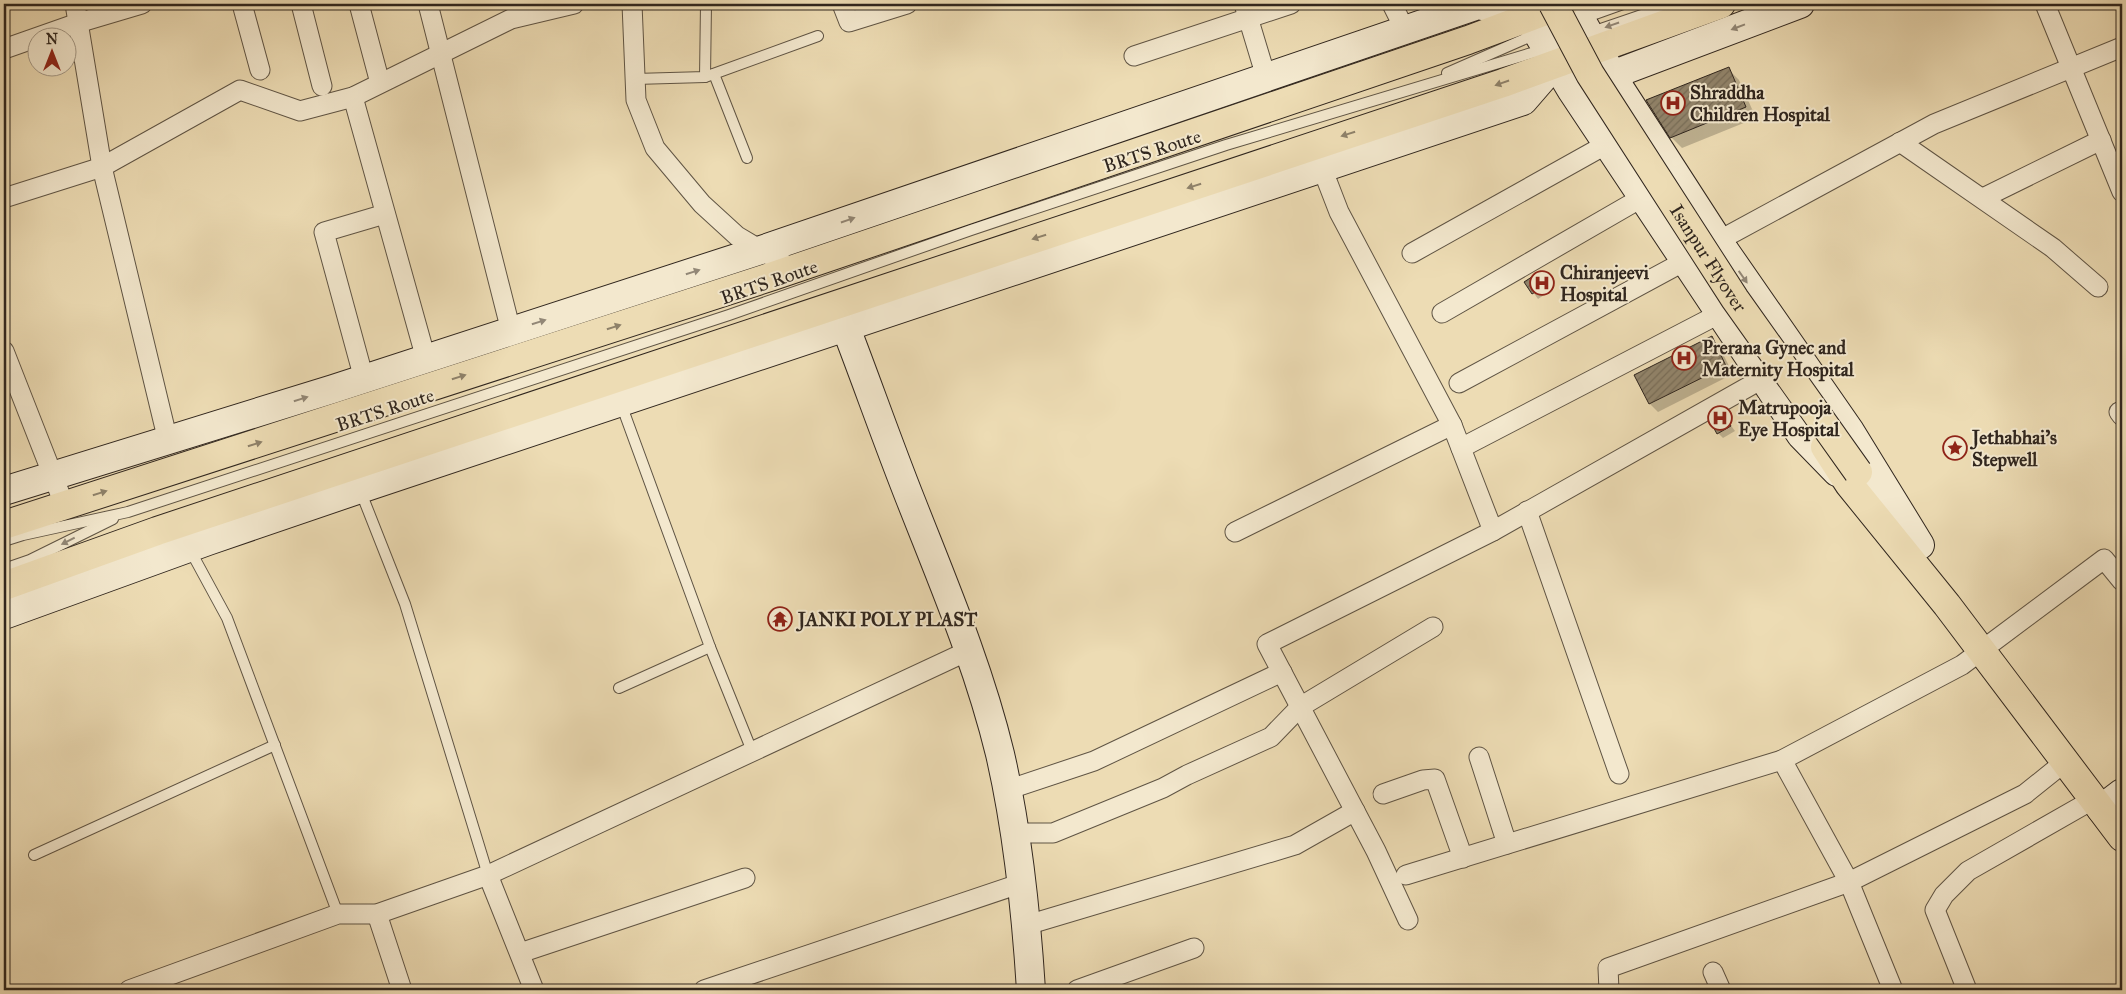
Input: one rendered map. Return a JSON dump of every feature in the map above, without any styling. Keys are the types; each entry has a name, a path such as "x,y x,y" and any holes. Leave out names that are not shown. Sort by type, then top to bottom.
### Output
{"main road":[{"path":"5,525 64,504 792,269 1468,40 1721,4"},
{"path":"4,586 157,531 841,316 1556,27"},
{"name":"Isanpur Flyover","path":"1556,27 1581,79 1727,305 1804,415 1854,478 1920,545 1987,645"},
{"name":"Isanpur Flyover","path":"1556,27 1590,74 1735,299 1854,478"},
{"path":"1854,478 1987,645 2114,810"},
{"path":"1987,645 2066,761 2114,810"}],"street":[{"path":"75,4 102,167 168,440"},
{"path":"4,49 122,7 142,4"},
{"path":"242,4 260,70"},
{"path":"301,4 322,86"},
{"path":"359,4 380,83"},
{"path":"428,4 511,331"},
{"path":"4,198 102,167 240,90 300,111 353,96 511,19 574,4"},
{"path":"632,4 636,100 655,148 702,204 737,236 792,269"},
{"path":"842,4 849,22 907,4"},
{"path":"1134,56 1245,10 1291,4"},
{"path":"1392,4 1405,30"},
{"path":"4,491 364,379 761,250 1480,4 1556,27 1612,75 1718,241 1850,432 1920,545"},
{"path":"4,615 360,489 620,403 841,316 1022,266 1523,101 1572,91 1800,4"},
{"path":"2045,4 2101,140 2117,164 2122,192"},
{"path":"1245,10 1266,77"},
{"path":"1556,27 1572,91 1607,144 1801,436 1854,478"},
{"path":"1523,101 1556,27"},
{"path":"1718,241 1934,124 2122,47"},
{"path":"353,96 426,359"},
{"path":"1982,198 2101,140"},
{"path":"1900,142 2053,248 2098,287"},
{"path":"1412,253 1607,144"},
{"path":"1322,168 1339,212 1452,425 1493,531"},
{"path":"948,186 960,212"},
{"path":"1442,312 1643,196"},
{"path":"364,379 324,232 385,214"},
{"path":"1459,383 1685,261"},
{"path":"655,284 663,311"},
{"path":"1461,448 1720,314"},
{"path":"841,316 970,650 1000,753 1016,833 1027,925 1031,990"},
{"path":"4,351 64,504"},
{"path":"1408,920 1355,811 1267,644 1493,531 1762,378"},
{"path":"1235,532 1452,425"},
{"path":"1527,511 1619,774"},
{"path":"1406,875 1782,760 1962,664 2104,559 2122,580"},
{"path":"1016,833 1053,833 1163,788 1271,737 1300,706 1433,627"},
{"path":"129,990 338,914 378,914 488,876 970,650"},
{"path":"1007,790 1094,761 1282,672"},
{"path":"1479,757 1507,844"},
{"path":"1782,760 1849,882 1893,990"},
{"path":"1609,990 1608,968 1849,882 2025,794 2066,761"},
{"path":"1383,794 1424,780 1435,780 1463,858"},
{"path":"1967,990 1935,910 1944,895 1968,872 2114,810"},
{"path":"1027,925 1295,845 1355,811"},
{"path":"488,876 534,990"},
{"path":"520,953 745,878"},
{"path":"704,990 1022,884"},
{"path":"378,914 402,990"},
{"path":"1077,990 1194,948"},
{"path":"1713,972 1721,990"}],"lane":[{"path":"706,4 710,76 747,158"},
{"name":"BRTS Route","path":"1421,85 1556,27 1623,4"},
{"name":"BRTS Route","path":"128,512 729,315 972,230 1226,145 1421,85 1500,64 1556,27 1674,4"},
{"path":"635,79 710,76 818,36"},
{"path":"620,403 710,648 752,751"},
{"path":"360,489 405,604 488,876"},
{"path":"5,525 23,535 128,512"},
{"path":"4,569 30,560 128,512"},
{"path":"189,548 228,618 338,914"},
{"path":"618,688 710,648"},
{"path":"34,855 274,745"}],"building":[{"path":"1729,67 1746,107 1670,138 1646,100"},
{"path":"1541,271 1549,284 1532,294 1524,282"},
{"path":"1712,336 1726,366 1649,404 1634,375"},
{"path":"1723,414 1731,426 1717,434 1710,421"}],"place":[{"name":"Shraddha Children Hospital","path":"1673,103"},
{"name":"Chiranjeevi Hospital","path":"1542,283"},
{"name":"Prerana Gynec and Maternity Hospital","path":"1684,358"},
{"name":"Matrupooja Eye Hospital","path":"1720,418"},
{"name":"Jethabhai's Stepwell","path":"1955,448"},
{"name":"JANKI POLY PLAST","path":"780,619"}]}
